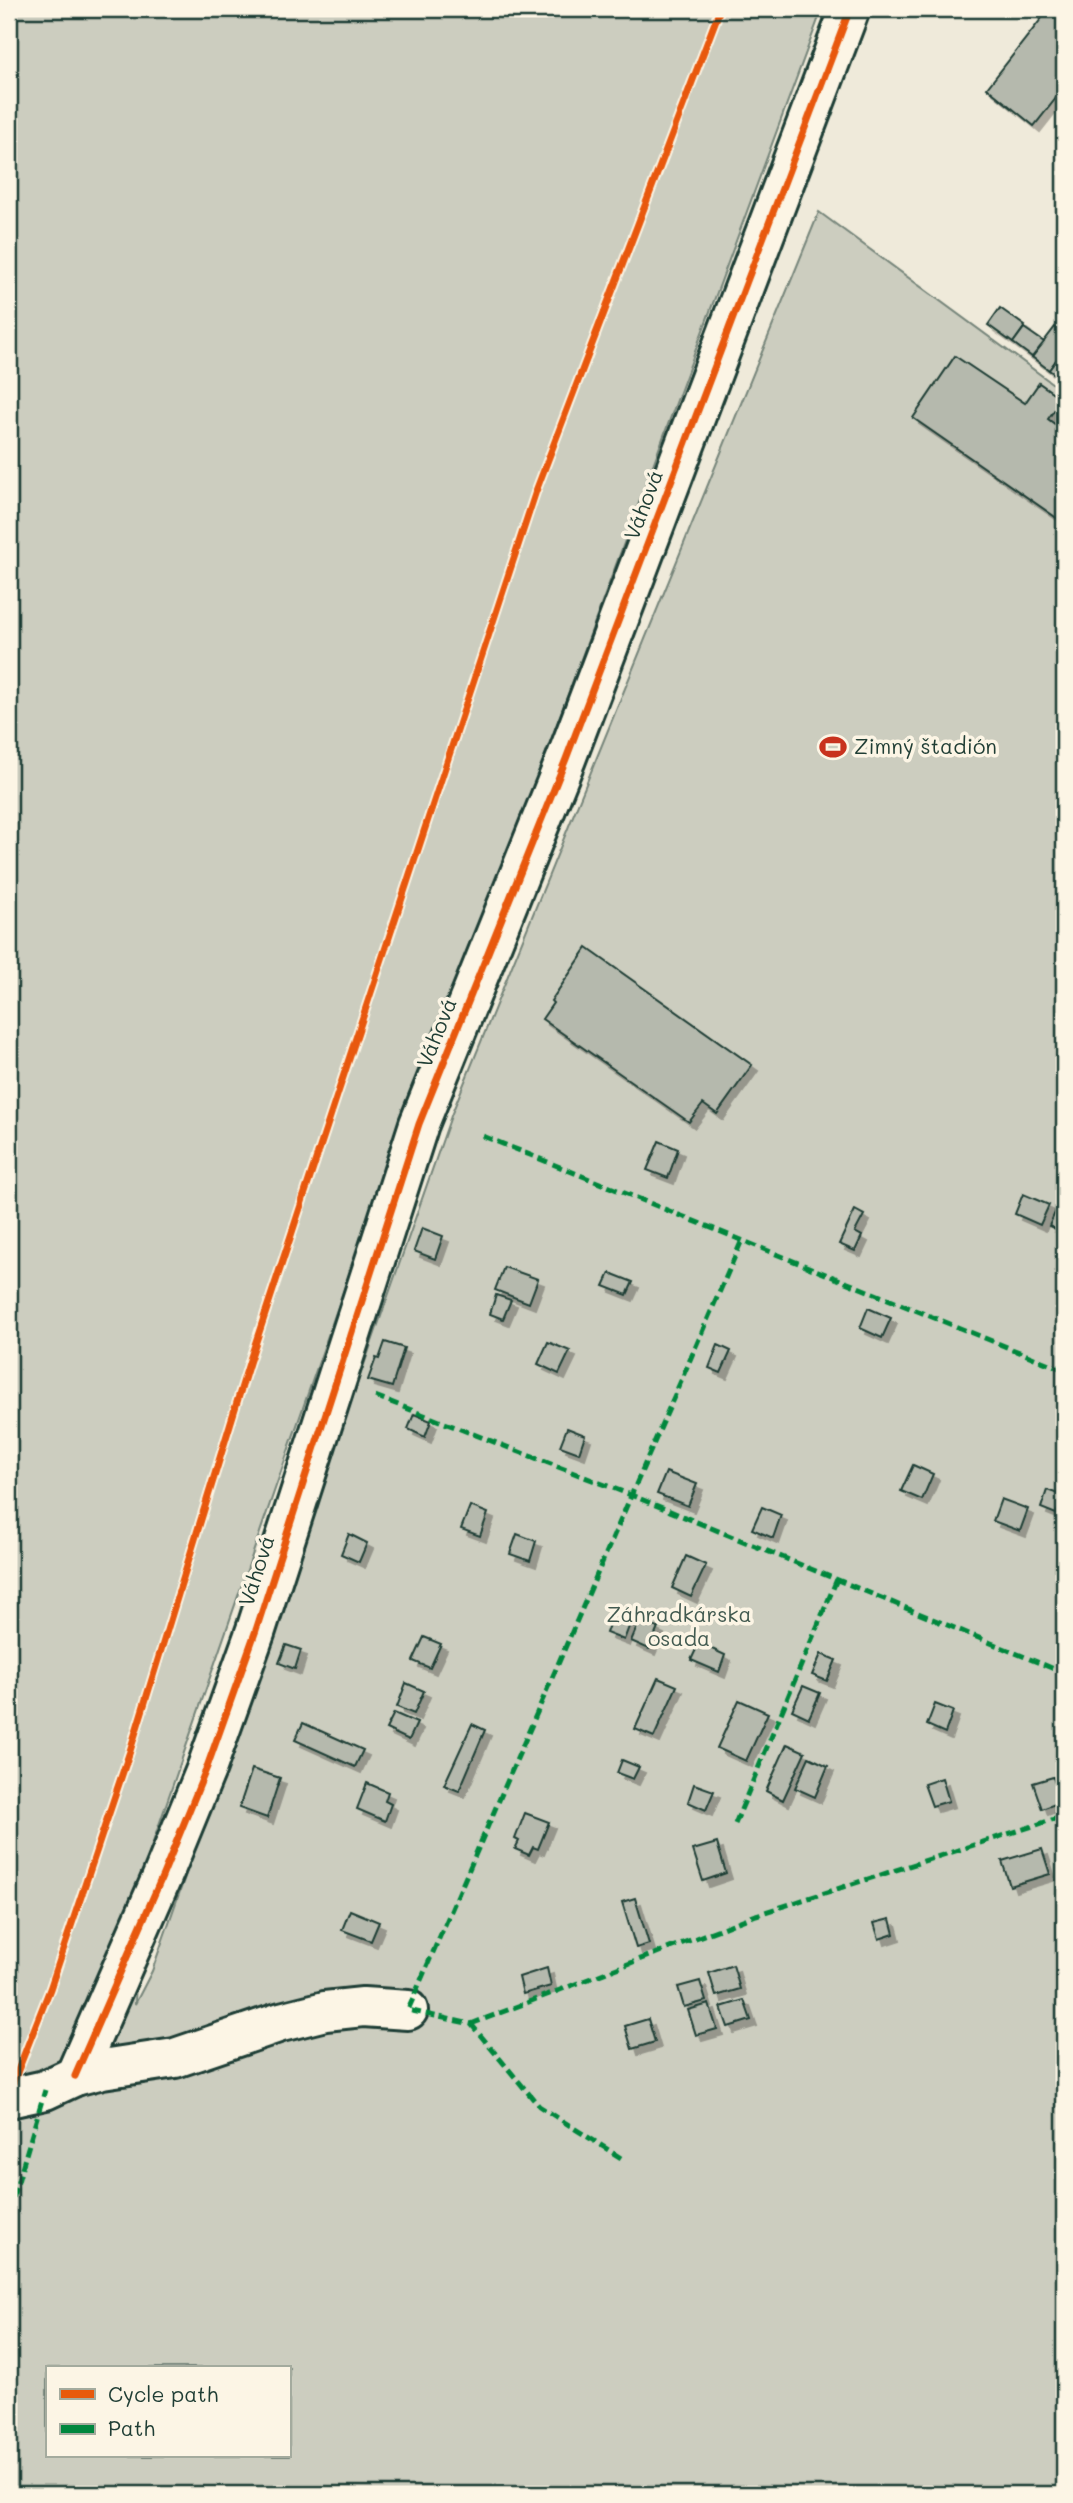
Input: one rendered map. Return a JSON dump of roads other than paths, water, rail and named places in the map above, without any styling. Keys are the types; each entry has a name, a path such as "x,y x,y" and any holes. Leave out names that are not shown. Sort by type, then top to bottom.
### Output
{"street":[{"name":"Váhová","path":"75,2076 207,1768 256,1630 419,1124 566,759 850,9"},
{"path":"9,2098 45,2090 75,2076 102,2069 176,2058 281,2022 325,2011 363,2007 408,2010"}],"place":[{"name":"Zimný štadión","path":"833,747"}],"park label":[{"name":"Záhradkárska osada","path":"679,1627"}]}
